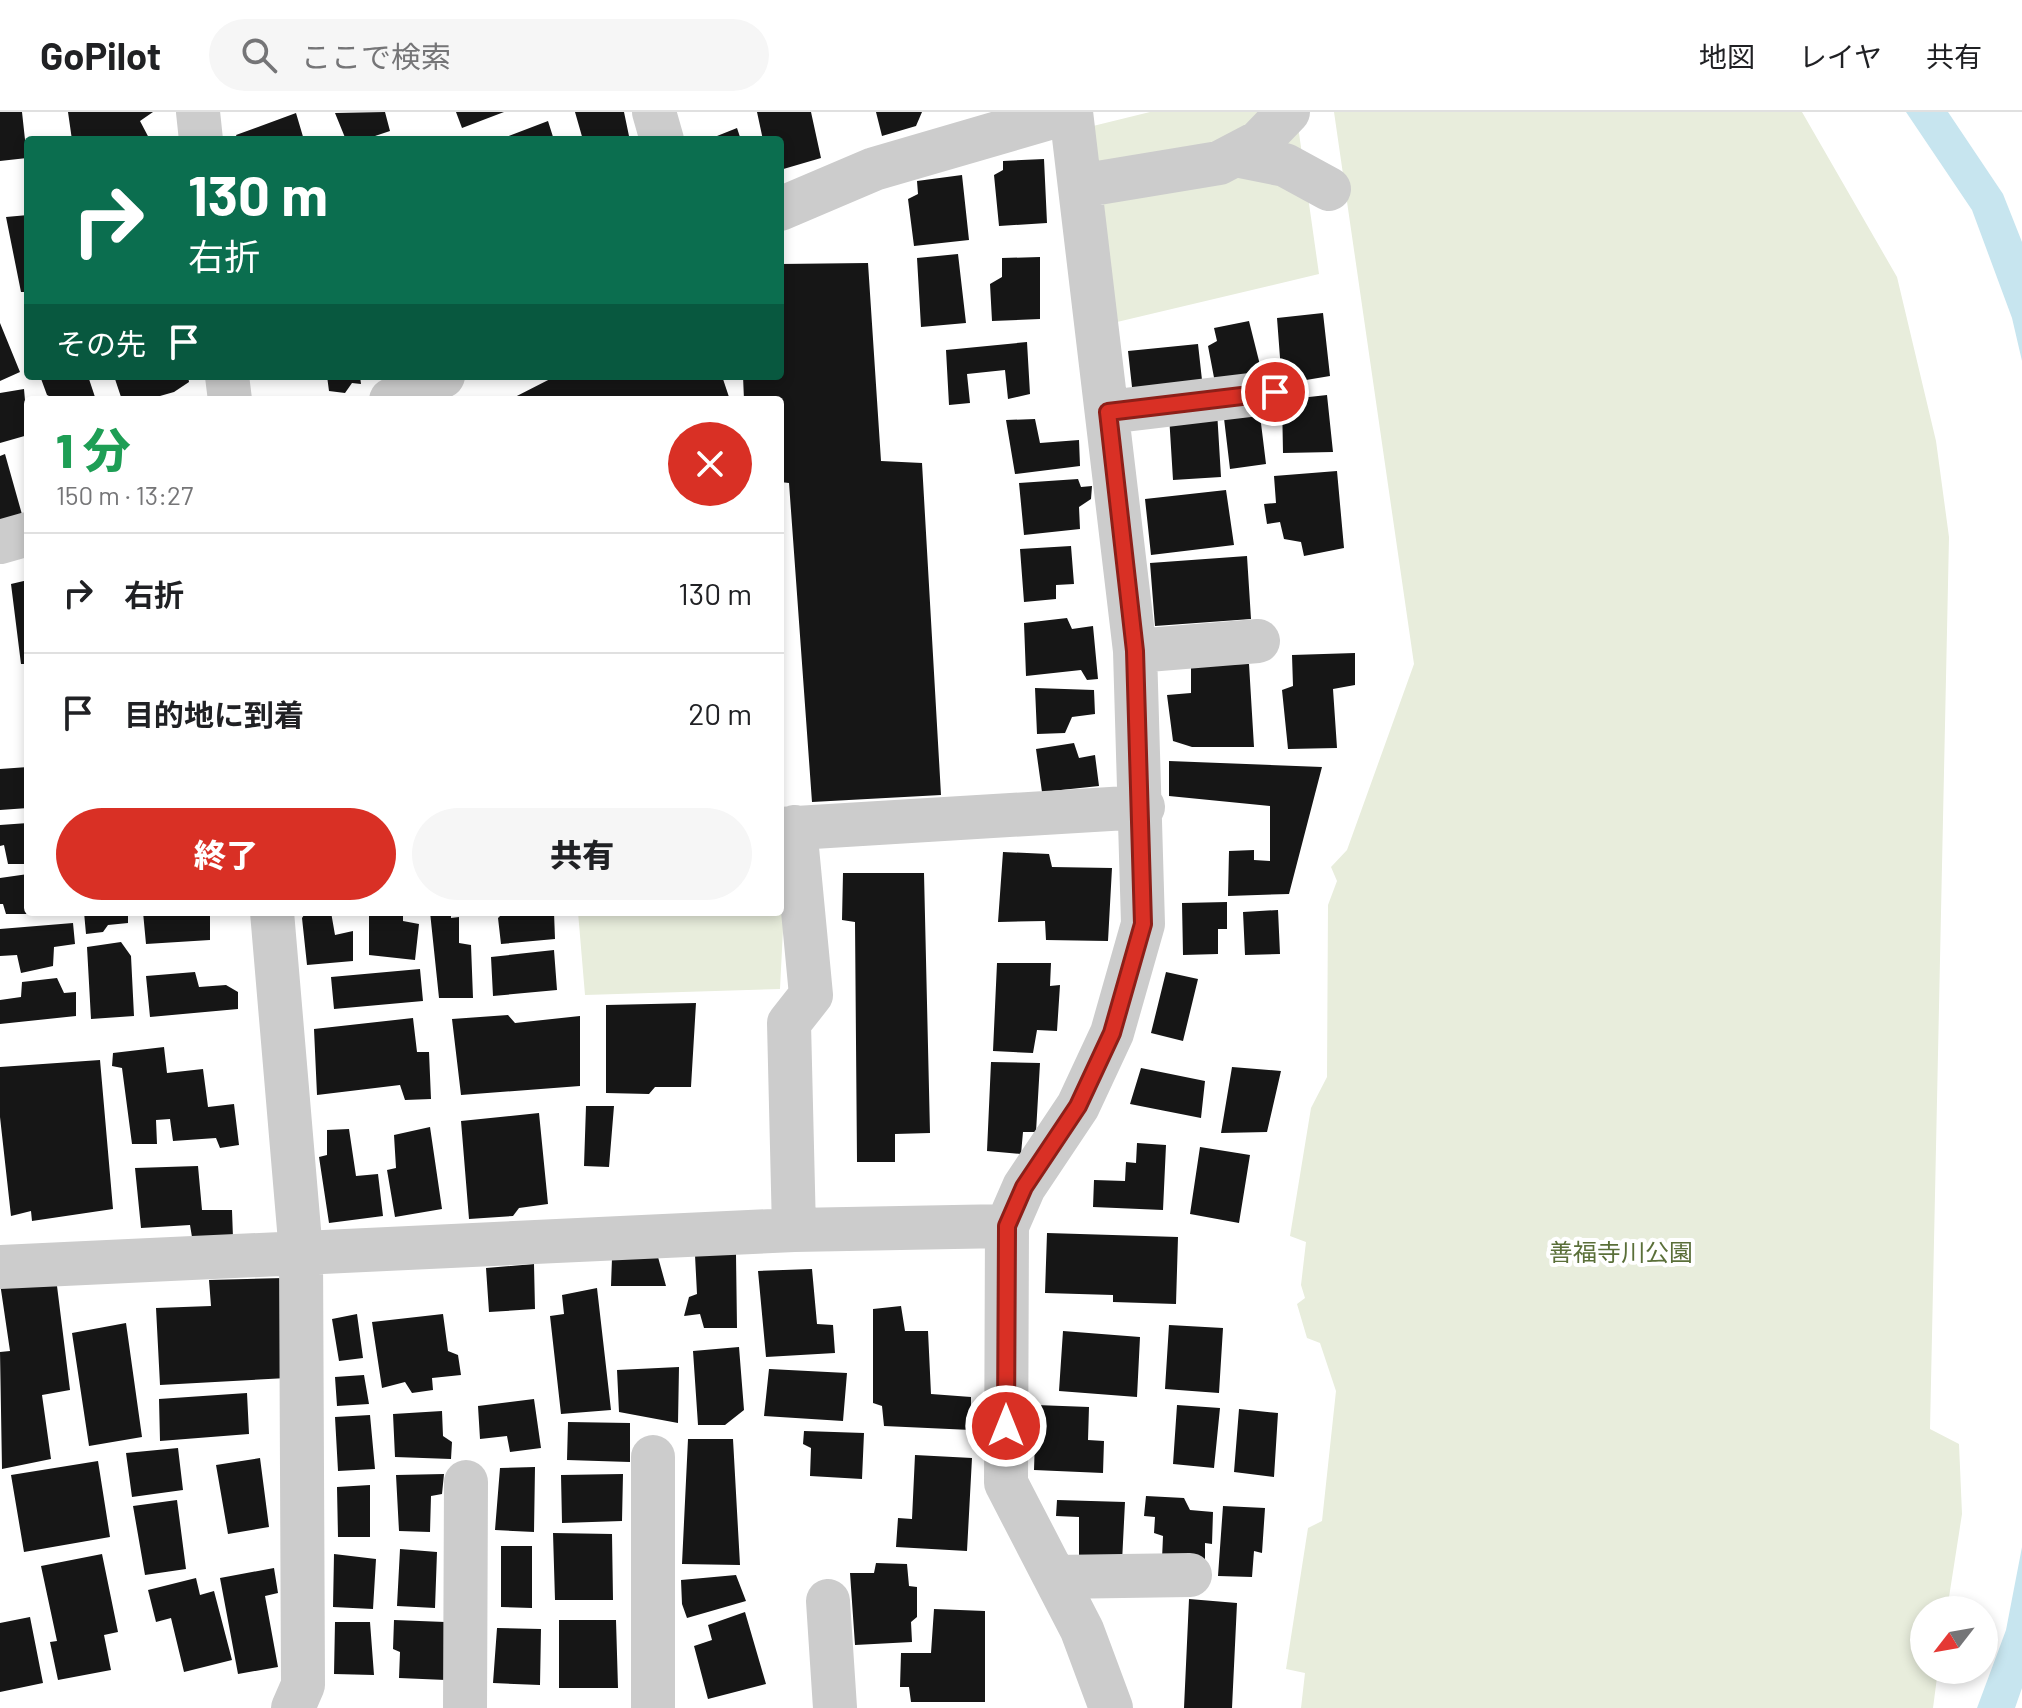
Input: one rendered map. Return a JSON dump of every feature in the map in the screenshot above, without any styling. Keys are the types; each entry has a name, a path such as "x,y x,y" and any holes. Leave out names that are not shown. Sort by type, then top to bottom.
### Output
{"street":[{"path":"198,112 201,136"},
{"path":"654,112 661,136"},
{"path":"784,207 874,169 1070,112 1135,651 1143,807 1143,924 1112,1033 1078,1106 1024,1187 1007,1226 1006,1483 1082,1630 1111,1708"},
{"path":"1080,186 1219,163 1259,142 1288,112"},
{"path":"1235,155 1285,165 1329,189"},
{"path":"400,396 434,380"},
{"path":"1108,412 1275,392"},
{"path":"0,542 24,535"},
{"path":"1135,651 1258,641"},
{"path":"794,1230 789,1023 811,995 788,828 1143,807"},
{"path":"272,916 301,1253 303,1685 293,1708"},
{"path":"0,1267 794,1230 1007,1226"},
{"path":"653,1457 653,1708"},
{"path":"465,1708 466,1482"},
{"path":"1055,1577 1190,1575"},
{"path":"828,1601 835,1708"}],"green space":[{"path":"1150,112 1296,112 1319,274 1117,322 1093,126"},
{"name":"善福寺川公園","path":"1334,112 1802,112 1897,277 1936,441 1949,537 1930,1429 1959,1444 1962,1514 1949,1596 1910,1596 1910,1684 1936,1684 1933,1708 1301,1708 1305,1673 1286,1669 1308,1528 1322,1521 1336,1391 1320,1343 1307,1338 1297,1304 1305,1298 1301,1285 1306,1242 1290,1236 1311,1108 1327,1077 1328,905 1337,881 1331,867 1347,850 1414,664"},
{"path":"578,916 784,916 780,989 585,995"}],"water":[{"path":"1906,112 1948,112 2003,194 2022,242 2022,361 2012,318 1972,210"},
{"path":"2022,1547 2022,1688 2015,1708 1977,1708 1986,1684 1998,1684 1998,1652 2006,1630"}],"building":[{"path":"0,112 22,112 24,158 0,161"},
{"path":"68,112 153,112 140,121 148,136 71,136"},
{"path":"385,112 390,131 375,136 344,136 335,113"},
{"path":"456,112 504,112 462,128"},
{"path":"575,112 624,112 629,136 582,136"},
{"path":"757,112 811,112 821,158 784,169 784,136 762,136"},
{"path":"876,112 922,112 916,126 882,136"},
{"path":"296,113 303,136 236,136"},
{"path":"548,121 553,136 509,136"},
{"path":"737,128 740,136 717,136"},
{"path":"1044,159 1047,223 999,226 994,175 1003,170 1003,161"},
{"path":"962,175 969,240 914,246 908,199 918,194 917,181"},
{"path":"24,215 24,292 21,292 6,217"},
{"path":"958,254 966,323 921,327 917,258"},
{"path":"1040,257 1040,319 992,321 990,284 1002,277 1002,258"},
{"path":"868,263 881,461 922,463 941,795 812,802 789,483 784,482 784,396 744,396 743,380 784,380 784,264"},
{"path":"1323,313 1330,376 1282,384 1277,318"},
{"path":"1249,321 1263,377 1216,388 1208,346 1217,341 1214,328"},
{"path":"0,323 20,372 0,381"},
{"path":"1027,342 1030,394 1008,399 1005,370 967,374 970,403 949,405 946,350"},
{"path":"1198,344 1203,389 1133,396 1128,351"},
{"path":"41,380 89,380 95,396 49,396"},
{"path":"115,380 189,380 174,392 160,396 121,396"},
{"path":"328,380 360,380 361,384 352,383 345,393 329,391"},
{"path":"548,380 723,380 729,396 517,396"},
{"path":"24,389 25,396 24,436 0,443 0,393"},
{"path":"1327,395 1333,452 1283,453 1282,400"},
{"path":"1259,407 1266,464 1230,469 1223,410"},
{"path":"1217,411 1221,477 1173,480 1169,415"},
{"path":"1035,419 1040,443 1079,440 1080,466 1015,474 1006,420"},
{"path":"5,454 23,518 0,527 0,456"},
{"path":"1337,471 1344,548 1304,556 1301,542 1284,539 1280,522 1267,524 1264,504 1276,503 1274,476"},
{"path":"1078,479 1081,487 1092,486 1091,499 1079,507 1080,529 1024,535 1019,483"},
{"path":"1226,490 1234,545 1151,555 1145,499"},
{"path":"1071,546 1074,584 1056,585 1056,599 1024,602 1020,549"},
{"path":"1247,556 1251,619 1155,626 1150,563"},
{"path":"24,581 24,664 21,664 11,584"},
{"path":"1067,618 1072,629 1093,626 1098,679 1087,680 1081,670 1026,676 1024,623"},
{"path":"1355,653 1355,685 1333,689 1337,748 1288,749 1282,690 1293,686 1292,655"},
{"path":"1249,664 1254,747 1192,747 1173,741 1167,695 1191,693 1191,665"},
{"path":"1035,688 1094,690 1095,714 1072,717 1065,733 1037,734"},
{"path":"1074,743 1079,758 1095,755 1099,786 1042,792 1036,749"},
{"path":"1169,761 1322,767 1289,894 1228,896 1229,851 1254,850 1254,860 1270,861 1270,806 1169,796"},
{"path":"24,767 24,808 0,810 0,769"},
{"path":"24,823 24,864 8,864 4,845 0,846 0,825"},
{"path":"1003,852 1049,854 1052,867 1112,868 1108,941 1046,940 1045,921 998,922"},
{"path":"843,873 924,873 930,1133 895,1134 895,1162 857,1162 855,922 842,920"},
{"path":"24,875 24,914 6,914 3,904 0,904 0,878"},
{"path":"1227,902 1227,929 1218,929 1218,954 1183,955 1182,903"},
{"path":"1278,910 1280,954 1245,955 1243,912"},
{"path":"84,916 128,916 128,923 108,925 103,932 86,934"},
{"path":"143,916 210,916 210,940 146,944"},
{"path":"332,916 335,935 353,931 353,961 307,965 302,918"},
{"path":"369,916 403,916 403,921 419,924 415,960 369,955"},
{"path":"430,916 459,917 459,943 471,945 473,998 439,998"},
{"path":"554,916 555,939 501,944 498,918"},
{"path":"73,923 75,944 54,947 53,966 21,973 17,955 0,956 0,929"},
{"path":"121,942 131,956 134,1016 91,1019 87,947"},
{"path":"554,950 557,990 493,996 491,957"},
{"path":"997,963 1051,963 1050,986 1060,985 1057,1031 1037,1030 1033,1053 993,1051"},
{"path":"420,969 423,1001 334,1009 331,977"},
{"path":"195,972 199,987 226,985 238,992 238,1009 150,1017 146,976"},
{"path":"1166,972 1198,979 1183,1041 1151,1033"},
{"path":"57,978 64,993 76,992 76,1016 0,1024 0,1000 21,997 22,982"},
{"path":"696,1003 691,1087 655,1087 649,1094 606,1093 606,1005"},
{"path":"508,1015 515,1023 580,1016 580,1086 461,1095 452,1019"},
{"path":"413,1018 417,1052 429,1052 431,1099 405,1100 400,1085 317,1095 314,1029"},
{"path":"164,1047 167,1073 203,1069 208,1107 234,1104 239,1145 220,1148 216,1138 173,1141 170,1119 156,1120 157,1144 132,1144 122,1068 112,1066 113,1053"},
{"path":"100,1060 113,1209 32,1221 31,1211 11,1216 0,1117 0,1067"},
{"path":"991,1062 1040,1063 1036,1132 1023,1132 1021,1154 987,1151"},
{"path":"1232,1067 1281,1071 1267,1132 1221,1133"},
{"path":"1141,1068 1205,1081 1201,1118 1130,1104"},
{"path":"586,1106 614,1106 609,1167 584,1166"},
{"path":"539,1113 548,1204 519,1208 513,1216 469,1219 461,1121"},
{"path":"430,1127 442,1209 395,1217 387,1170 396,1168 394,1135"},
{"path":"349,1129 356,1176 378,1174 383,1216 329,1223 319,1157 327,1155 327,1130"},
{"path":"1137,1143 1166,1145 1163,1210 1093,1207 1094,1180 1125,1181 1126,1162 1136,1163"},
{"path":"1200,1147 1250,1155 1239,1223 1190,1214"},
{"path":"198,1166 202,1210 232,1210 233,1238 192,1237 190,1225 141,1228 135,1168"},
{"path":"1047,1233 1178,1237 1176,1304 1113,1302 1113,1295 1045,1293"},
{"path":"736,1254 737,1328 704,1328 700,1314 684,1316 689,1297 697,1294 695,1255"},
{"path":"658,1257 666,1286 611,1286 612,1258"},
{"path":"534,1264 535,1309 489,1312 486,1268"},
{"path":"812,1269 817,1324 833,1325 835,1353 766,1357 758,1271"},
{"path":"56,1278 70,1390 42,1395 51,1459 2,1469 0,1352 10,1351 0,1283"},
{"path":"284,1278 287,1378 160,1385 156,1308 211,1306 209,1280"},
{"path":"597,1288 611,1410 561,1414 550,1316 564,1314 562,1295"},
{"path":"901,1306 905,1331 928,1331 931,1394 971,1397 971,1430 884,1426 882,1406 873,1403 873,1309"},
{"path":"357,1314 363,1358 339,1361 332,1319"},
{"path":"443,1314 448,1351 458,1355 461,1375 432,1378 433,1390 412,1393 405,1382 382,1388 372,1322"},
{"path":"126,1323 142,1437 89,1446 72,1333"},
{"path":"1169,1325 1223,1328 1219,1393 1165,1389"},
{"path":"1063,1331 1140,1337 1137,1397 1059,1391"},
{"path":"739,1347 744,1410 725,1425 698,1425 693,1351"},
{"path":"679,1367 678,1423 619,1412 617,1370"},
{"path":"769,1369 847,1373 843,1421 764,1416"},
{"path":"364,1375 369,1404 337,1406 335,1377"},
{"path":"247,1393 249,1434 160,1441 159,1399"},
{"path":"534,1399 541,1448 510,1452 507,1436 480,1439 478,1406"},
{"path":"1036,1405 1089,1407 1088,1440 1104,1441 1103,1473 1034,1470"},
{"path":"1177,1405 1220,1408 1214,1468 1173,1464"},
{"path":"1239,1409 1278,1413 1274,1477 1234,1472"},
{"path":"442,1411 443,1436 452,1442 451,1459 395,1457 393,1414"},
{"path":"370,1415 375,1469 338,1471 335,1417"},
{"path":"568,1422 630,1423 630,1462 567,1460"},
{"path":"804,1431 864,1433 862,1479 810,1476 811,1448 803,1444"},
{"path":"688,1439 733,1439 740,1565 682,1564"},
{"path":"178,1448 183,1490 132,1497 126,1453"},
{"path":"915,1455 972,1458 967,1551 896,1547 898,1518 912,1519"},
{"path":"260,1458 269,1527 228,1534 216,1465"},
{"path":"98,1461 110,1537 24,1552 11,1475"},
{"path":"535,1467 534,1532 495,1530 500,1468"},
{"path":"444,1474 442,1494 431,1496 430,1532 399,1531 396,1475"},
{"path":"623,1474 622,1521 562,1523 561,1475"},
{"path":"370,1485 370,1537 338,1537 337,1487"},
{"path":"1146,1496 1184,1498 1190,1510 1213,1512 1212,1544 1205,1543 1205,1564 1162,1559 1163,1536 1154,1533 1155,1517 1144,1516"},
{"path":"177,1500 186,1569 145,1575 133,1506"},
{"path":"1057,1500 1125,1502 1122,1562 1079,1560 1079,1517 1056,1516"},
{"path":"1223,1506 1265,1508 1262,1553 1254,1551 1252,1577 1218,1576"},
{"path":"553,1533 612,1534 613,1600 555,1600"},
{"path":"501,1546 532,1546 532,1608 501,1607"},
{"path":"400,1549 437,1552 435,1608 397,1606"},
{"path":"102,1554 118,1632 104,1635 111,1670 58,1680 50,1642 57,1641 41,1566"},
{"path":"334,1554 376,1559 373,1609 333,1607"},
{"path":"876,1563 907,1564 909,1586 917,1587 917,1617 911,1622 912,1642 855,1645 850,1573 874,1573"},
{"path":"274,1568 278,1593 265,1596 278,1667 238,1674 220,1578"},
{"path":"736,1575 746,1601 687,1618 682,1604 681,1580"},
{"path":"196,1578 200,1595 214,1591 232,1660 184,1672 171,1618 156,1622 148,1590"},
{"path":"1189,1599 1237,1603 1232,1708 1184,1708"},
{"path":"934,1609 985,1611 985,1702 911,1702 909,1687 900,1687 901,1653 931,1653"},
{"path":"745,1612 766,1684 708,1699 694,1646 712,1640 708,1625"},
{"path":"30,1617 43,1683 0,1692 0,1623"},
{"path":"394,1620 445,1622 446,1680 399,1678 400,1652 393,1649"},
{"path":"559,1620 616,1620 618,1688 559,1688"},
{"path":"335,1622 370,1622 374,1675 334,1674"},
{"path":"497,1628 541,1629 540,1685 493,1683"}],"route":[{"path":"1006,1426 1007,1226 1024,1187 1078,1106 1112,1033 1143,924 1143,807 1135,651 1108,412 1275,392"}]}
